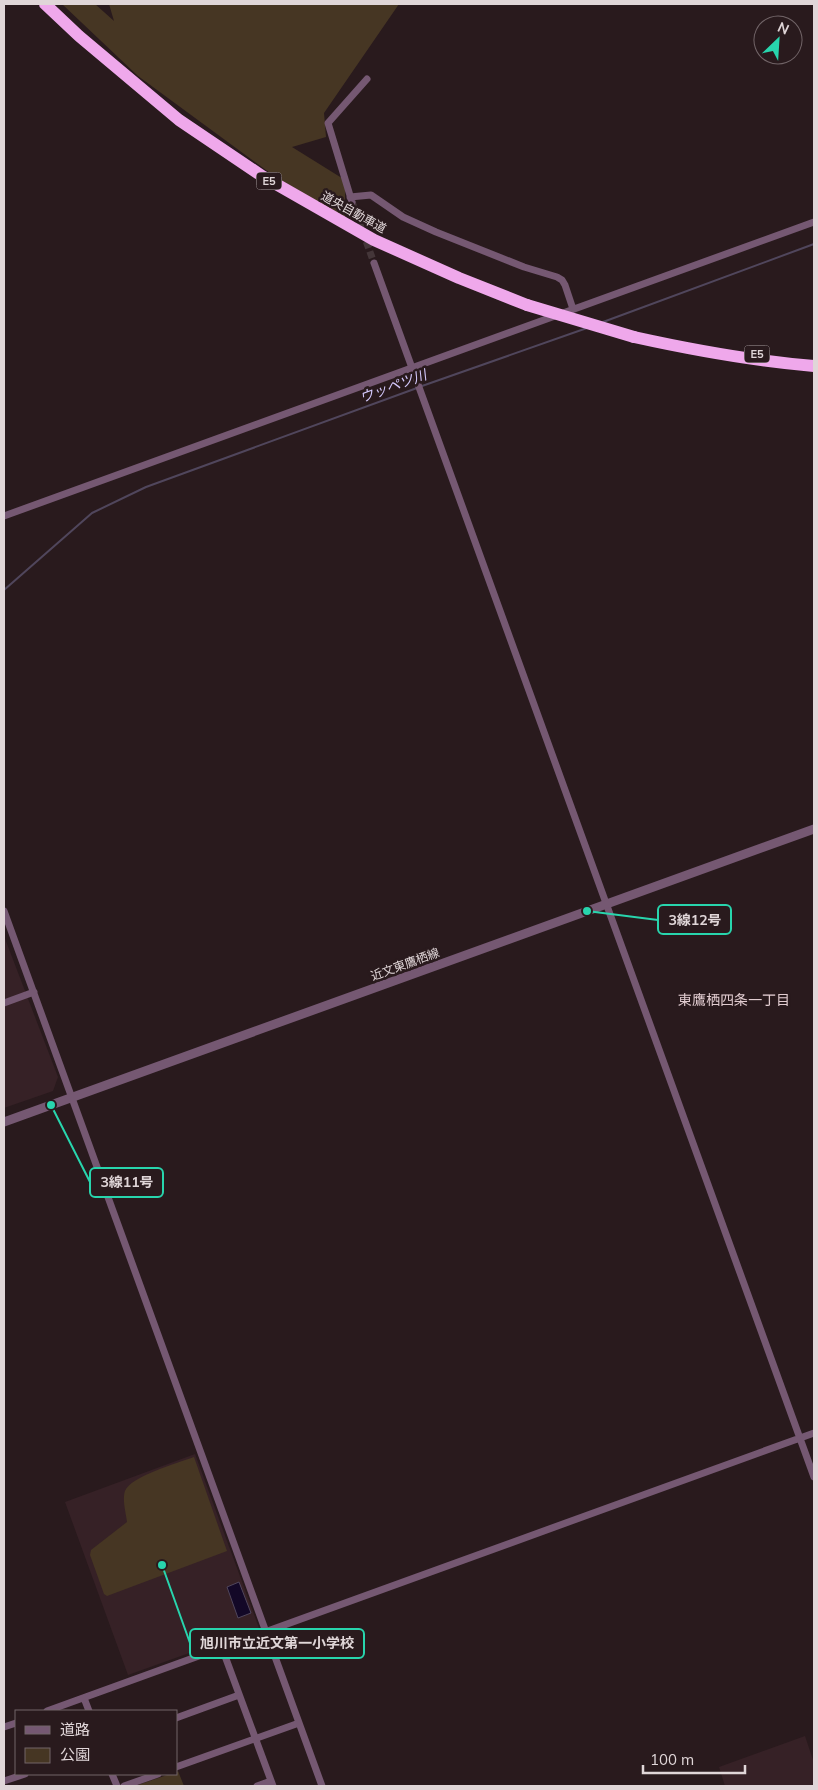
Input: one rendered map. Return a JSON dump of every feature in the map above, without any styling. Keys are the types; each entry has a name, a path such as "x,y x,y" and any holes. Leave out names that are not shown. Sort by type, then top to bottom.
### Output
{"highway":[{"name":"道央自動車道","path":"44,4 179,120 262,176 374,240 459,278 527,305 634,337 700,351 814,366"},
{"name":"道央自動車道","path":"700,351 814,358"}],"street":[{"path":"367,79 328,123 351,200 371,195 403,217 436,232 516,264 556,277 562,280 565,285 573,309"},
{"path":"4,516 814,222"},
{"path":"374,263 814,1477"},
{"name":"近文東鷹栖線","path":"4,1122 814,829"},
{"path":"4,911 322,1786"},
{"path":"4,1003 34,992"},
{"path":"51,1710 814,1433"},
{"path":"222,1648 272,1784 257,1786"},
{"path":"178,1717 239,1695"},
{"path":"84,1698 89,1710"},
{"path":"178,1766 299,1723"},
{"path":"4,1782 22,1775"},
{"path":"124,1786 155,1775"}],"shaded area":[{"path":"4,936 58,1077 53,1091 4,1108"},
{"path":"195,1454 259,1628 128,1675 65,1502"},
{"path":"239,1582 251,1613 238,1618 227,1587"},
{"path":"805,1736 814,1763 814,1786 725,1786 719,1767"}],"green space":[{"path":"62,4 95,4 114,21 109,4 399,4 324,113 326,137 292,147 345,180 345,218 274,176 138,76"},
{"path":"194,1457 227,1551 107,1596 104,1594 90,1555 91,1550 127,1522 124,1502 125,1491 129,1485 145,1475"},
{"path":"178,1771 184,1786 135,1786 167,1775 178,1775"}],"waterway":[{"name":"ウッペツ川","path":"603,322 814,244"},
{"name":"ウッペツ川","path":"422,386 587,328"},
{"name":"ウッペツ川","path":"4,590 92,513 146,487 417,388"}],"tunnel":[{"path":"352,202 374,263"}],"place":[{"name":"3線12号","path":"587,911"},
{"name":"3線11号","path":"51,1105"},
{"name":"旭川市立近文第一小学校","path":"162,1565"}],"district":[{"name":"東鷹栖四条一丁目","path":"734,1000"}]}
